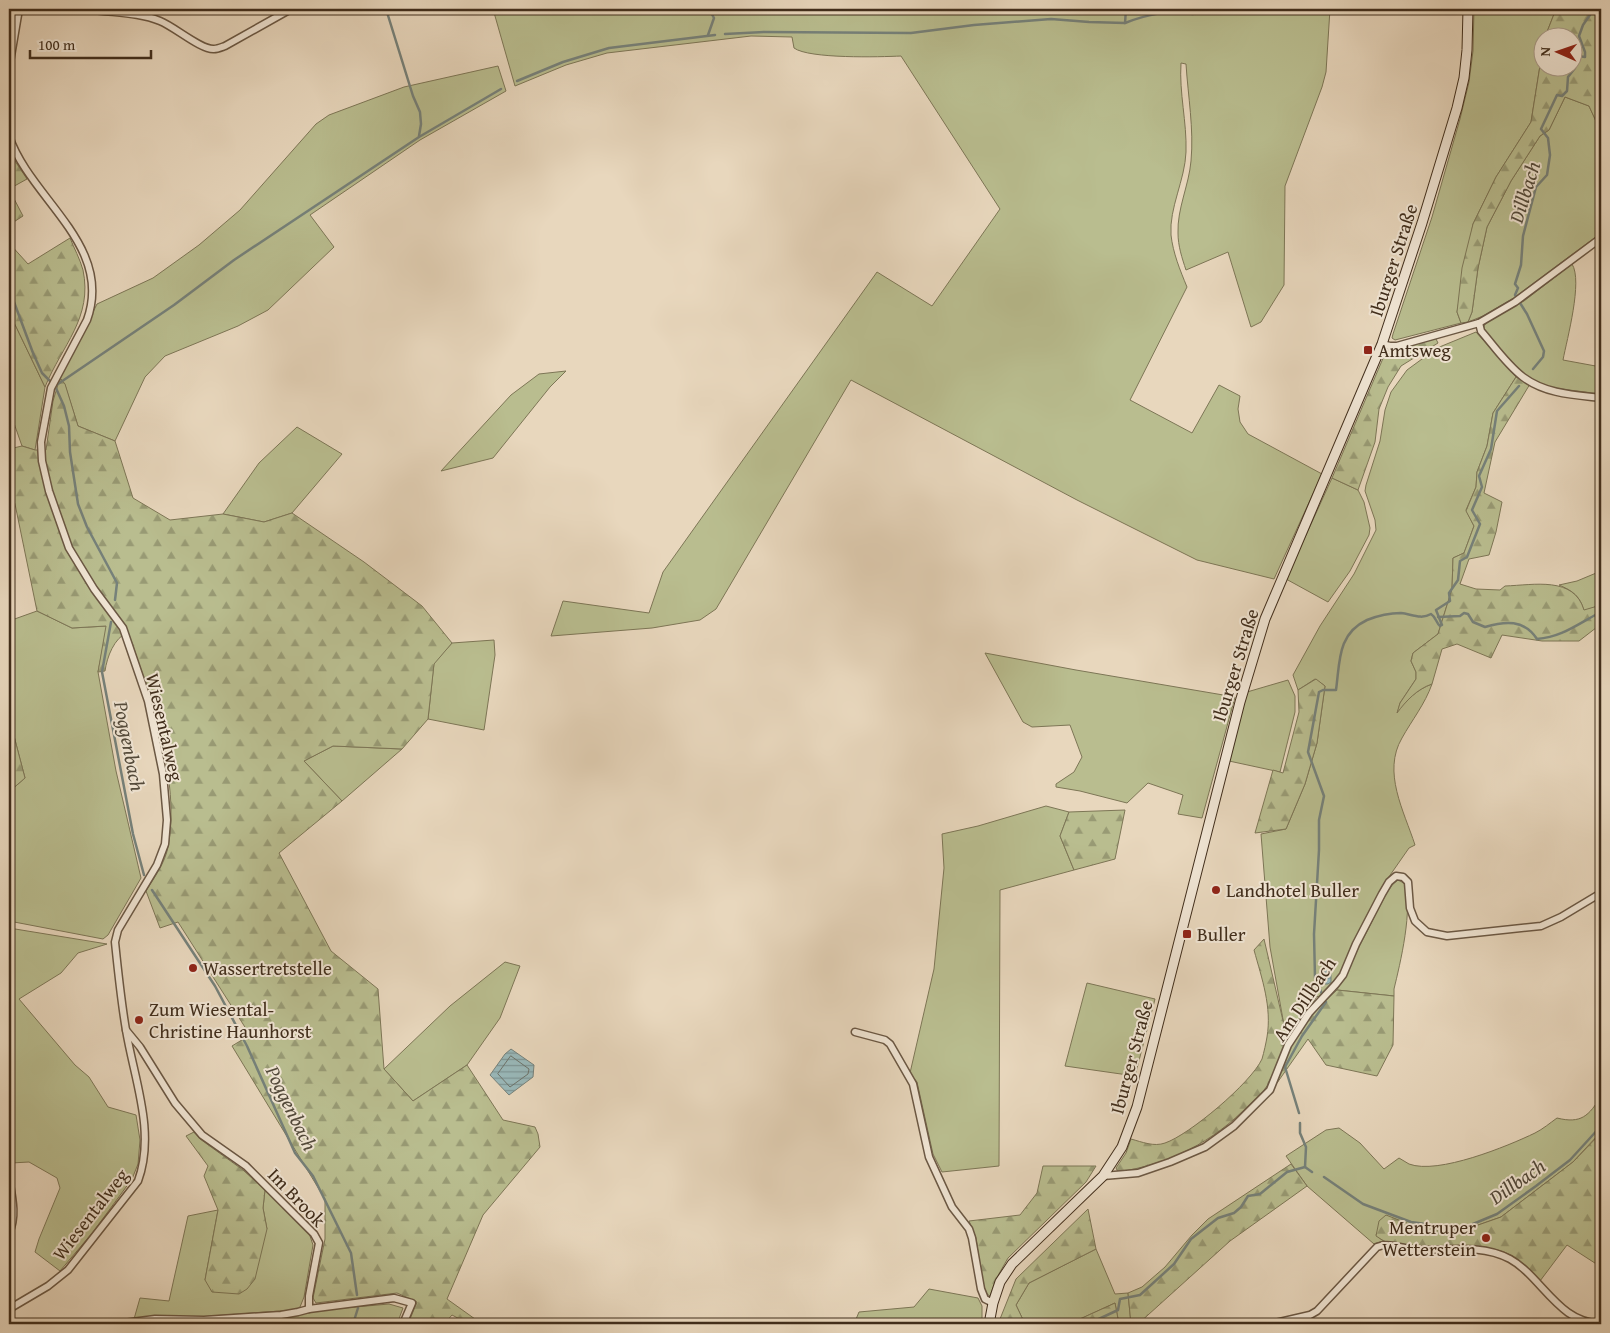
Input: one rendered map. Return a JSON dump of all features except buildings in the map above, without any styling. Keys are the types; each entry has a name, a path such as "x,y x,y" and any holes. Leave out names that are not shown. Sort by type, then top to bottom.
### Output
{"main road":[{"name":"Iburger Straße","path":"989,1324 1000,1282 1012,1264 1103,1176 1122,1147 1137,1106 1240,702 1264,619 1382,344 1417,240 1457,108 1464,78 1468,9"}],"street":[{"path":"9,68 19,9"},
{"path":"88,9 143,16 159,20 174,27 202,47 214,49 225,46 291,9"},
{"name":"Wiesentalweg","path":"9,136 12,146 26,170 78,239 88,264 93,298 86,320 51,388 41,442 42,461 49,491 69,548 94,589 123,628 148,701 163,774 167,820 165,844 158,865 118,930 115,942 126,1029 142,1108 145,1140 143,1166 138,1181 68,1270 48,1286 9,1309"},
{"path":"1382,344 1397,346 1479,323 1515,302 1601,238"},
{"path":"1479,323 1481,331 1523,377 1545,389 1565,394 1601,398"},
{"name":"Am Dillbach","path":"1103,1176 1138,1173 1205,1147 1234,1126 1270,1090 1288,1044 1309,1013 1342,975 1382,894 1389,882 1396,876 1403,877 1408,882 1410,908 1415,921 1427,932 1446,936 1541,926 1562,918 1601,893"},
{"name":"Im Brook","path":"126,1029 140,1047 174,1103 202,1135 246,1166 314,1234 319,1243 309,1296 309,1308"},
{"path":"855,1032 885,1040 890,1044 913,1084 929,1157 952,1207 969,1229 980,1289 986,1299 993,1303"},
{"path":"9,1179 13,1204 12,1227 9,1233"},
{"path":"1271,1324 1310,1315 1317,1311 1377,1247 1386,1245 1414,1250 1485,1250 1509,1258 1520,1265 1564,1309 1575,1317 1585,1322 1600,1324"},
{"path":"116,1324 155,1319 204,1322 281,1315 309,1308 394,1298 412,1303 403,1324"}],"green space":[{"path":"493,9 710,9 712,12 723,9 814,9 814,11 823,9 1330,9 1326,72 1285,186 1284,285 1261,322 1251,327 1228,252 1186,270 1182,256 1178,224 1190,170 1192,137 1186,64 1181,63 1186,152 1183,173 1172,215 1171,235 1179,268 1187,287 1130,400 1192,433 1219,385 1240,396 1238,409 1240,422 1248,434 1322,474 1274,579 1197,560 1077,500 851,380 716,609 700,620 652,628 551,636 563,601 649,613 663,572 877,272 932,306 1000,209 901,56 829,56 814,54 802,52 794,48 792,37 751,36 607,53 566,65 515,86"},
{"path":"1474,9 1556,9 1549,28 1532,28 1532,78 1538,78 1531,122 1496,177 1473,224 1457,312 1461,323 1395,340 1392,338 1393,334 1432,217 1460,119 1469,82 1473,51"},
{"path":"1556,9 1601,9 1601,132 1589,106 1565,97 1549,130 1540,136 1511,181 1487,227 1478,268 1472,312 1468,322 1461,323 1457,312 1462,268 1473,224 1496,177 1531,122 1538,78 1582,78 1582,28 1549,28"},
{"path":"498,66 506,91 420,140 310,215 334,247 268,310 238,326 165,356 145,377 115,441 78,426 65,385 60,378 97,304 153,278 199,245 240,210 316,124 329,115 404,87"},
{"path":"1565,97 1589,106 1601,132 1601,233 1512,299 1483,316 1468,322 1472,312 1478,268 1487,227 1511,181 1540,136 1549,130"},
{"path":"9,152 27,179 9,189"},
{"path":"9,189 23,216 9,225"},
{"path":"70,238 83,270 84,303 74,331 45,387 9,312 9,243 28,264"},
{"path":"1572,264 1575,272 1575,296 1563,360 1601,367 1601,394 1545,387 1524,375 1484,331 1486,323 1524,301"},
{"path":"9,312 45,387 35,450 22,446 9,409"},
{"path":"1476,332 1516,377 1493,413 1487,446 1477,472 1476,487 1466,510 1474,526 1464,553 1453,558 1452,589 1438,634 1413,653 1411,661 1416,672 1416,679 1400,703 1398,711 1413,695 1432,684 1402,738 1396,751 1394,764 1397,792 1415,845 1409,848 1386,881 1354,942 1340,974 1317,996 1304,1017 1284,1025 1270,947 1261,834 1286,829 1305,784 1317,743 1325,686 1315,679 1298,690 1293,675 1320,626 1354,574 1376,530 1375,520 1365,491 1380,441 1385,410 1391,392 1407,370 1437,348"},
{"path":"1435,337 1438,343 1401,366 1388,387 1379,409 1375,442 1358,490 1332,478 1384,356"},
{"path":"566,371 550,387 493,458 441,471 511,395 539,374"},
{"path":"1516,377 1530,384 1495,442 1484,493 1502,502 1496,532 1489,555 1469,559 1460,584 1476,589 1500,590 1505,586 1540,584 1562,587 1572,592 1579,599 1584,610 1601,605 1601,624 1579,641 1542,641 1502,635 1491,658 1457,644 1442,649 1432,684 1412,696 1397,713 1400,703 1416,679 1416,672 1411,661 1413,653 1438,634 1452,589 1453,558 1464,553 1474,526 1466,511 1476,487 1477,472 1487,446 1493,413"},
{"path":"60,378 65,384 78,426 115,441 133,498 170,520 223,514 264,522 292,513 364,562 422,606 452,643 434,664 428,719 402,749 333,746 304,761 342,801 279,853 331,951 378,989 384,1069 413,1101 467,1065 503,1120 535,1127 540,1147 483,1215 447,1299 482,1324 469,1324 452,1315 444,1324 408,1324 417,1302 397,1293 316,1303 313,1298 325,1239 325,1199 232,1046 250,1035 178,922 160,928 146,891 167,853 171,821 170,794 167,767 154,710 128,632 112,648 105,671 98,672 106,626 72,628 37,611 15,504 9,489 9,449 22,446 35,450 46,450 53,401"},
{"path":"297,427 342,454 292,513 264,522 223,514 259,463"},
{"path":"1332,478 1358,490 1364,502 1370,528 1369,535 1350,571 1328,602 1286,579"},
{"path":"1601,571 1601,605 1584,611 1575,595 1559,585 1577,581"},
{"path":"37,611 72,628 107,626 98,672 116,771 141,878 108,935 103,939 9,921 10,791 25,778 9,717 9,621"},
{"path":"494,640 495,655 484,730 428,719 434,663 452,643"},
{"path":"985,653 1235,697 1202,818 1178,814 1183,795 1148,783 1127,803 1056,787 1056,784 1074,772 1082,757 1070,725 1032,727 1023,722"},
{"path":"1316,679 1325,686 1317,743 1305,784 1286,829 1255,833 1273,770 1283,773 1299,712 1298,690"},
{"path":"1288,680 1295,696 1295,712 1280,772 1229,761 1247,692"},
{"path":"9,717 25,778 10,791 9,790"},
{"path":"333,746 402,749 342,801 304,761"},
{"path":"1046,806 1069,812 1060,836 1074,870 1000,890 999,1166 942,1172 933,1154 917,1082 910,1073 934,969 944,868 942,834 978,826"},
{"path":"1125,810 1115,859 1074,870 1060,836 1069,812"},
{"path":"1398,880 1404,883 1408,906 1405,936 1394,996 1337,990 1386,894"},
{"path":"9,928 107,944 78,953 61,973 19,999 75,1065 89,1077 108,1107 136,1115 140,1140 138,1164 132,1179 93,1232 60,1271 35,1252 60,1188 57,1178 29,1162 11,1163 9,1161"},
{"path":"1264,939 1284,1025 1309,1016 1337,990 1394,996 1393,1045 1377,1076 1326,1065 1308,1039 1277,1083 1287,1053 1284,1047 1265,1089 1221,1130 1173,1157 1118,1172 1116,1168 1126,1153 1131,1139 1148,1144 1157,1144 1176,1138 1218,1107 1256,1069 1262,1059 1268,1026 1263,982 1254,950"},
{"path":"505,962 520,966 500,1018 467,1065 413,1101 384,1069 450,1006"},
{"path":"1087,983 1155,999 1135,1076 1065,1066"},
{"path":"1601,1096 1601,1136 1598,1135 1573,1162 1501,1217 1461,1231 1409,1224 1386,1216 1376,1235 1383,1241 1374,1244 1307,1186 1286,1156 1326,1130 1339,1128 1360,1143 1384,1169 1399,1158 1409,1164 1437,1166 1473,1157 1523,1139 1557,1118 1572,1120 1584,1117"},
{"path":"194,1132 200,1139 243,1170 265,1190 263,1208 267,1229 255,1279 247,1289 239,1294 212,1292 205,1280 218,1210 204,1176 208,1166 186,1136"},
{"path":"1599,1135 1601,1136 1601,1267 1567,1245 1540,1281 1528,1268 1504,1252 1489,1248 1473,1247 1403,1246 1389,1243 1376,1236 1379,1221 1386,1215 1409,1224 1461,1231 1501,1217 1573,1162"},
{"path":"1291,1164 1307,1186 1230,1241 1138,1324 1131,1324 1128,1293 1142,1287 1165,1267 1208,1219"},
{"path":"1043,1166 1096,1166 1086,1182 1008,1258 996,1279 990,1296 983,1288 976,1238 969,1221 1020,1215 1037,1193"},
{"path":"265,1190 309,1233 313,1245 304,1297 300,1307 294,1310 197,1317 156,1316 134,1319 140,1298 169,1301 188,1216 218,1210 205,1280 267,1229 263,1208"},
{"path":"1088,1209 1096,1249 1029,1283 1016,1305 1025,1324 998,1324 1016,1279"},
{"path":"1096,1249 1115,1294 1128,1293 1131,1324 1119,1324 1115,1303 1069,1324 1025,1324 1016,1305 1029,1283"},
{"path":"929,1289 978,1298 982,1306 982,1324 854,1324 859,1312 914,1307"},
{"path":"1115,1303 1119,1324 1069,1324"},
{"path":"389,1304 403,1308 397,1324 289,1324 290,1317 310,1311"}],"water":[{"path":"1331,961 1331,982 1324,984 1322,963"},
{"path":"511,1049 534,1065 533,1077 509,1095 490,1075 505,1054"}],"waterway":[{"path":"386,9 413,96 420,112 419,136"},
{"path":"708,35 714,18 709,9"},
{"path":"725,34 764,32 911,33 974,25 1051,19 1125,23 1126,9"},
{"name":"Dillbach","path":"1533,369 1543,357 1544,351 1527,314 1515,295 1518,288 1515,284 1521,265 1523,236 1536,187 1547,175 1550,155 1548,138 1541,129 1557,95 1562,96 1567,91 1568,77 1575,68 1578,56 1585,57 1579,36 1583,25 1594,9"},
{"path":"1125,23 1158,14 1175,12 1193,14"},
{"path":"517,81 563,62 609,48 715,35"},
{"path":"55,386 174,305 234,260 419,137 501,89"},
{"path":"9,293 42,373 55,386 64,406 69,426 70,452 78,504 87,527 117,583 115,600"},
{"path":"1322,994 1315,978 1314,934 1319,820 1324,796 1308,752 1319,692 1323,690 1336,690 1340,659 1345,641 1357,626 1367,620 1401,613 1420,617 1431,614 1439,625 1442,625 1436,610 1450,601 1449,593 1458,580 1460,561 1467,557 1480,524 1472,510 1482,487 1479,476 1491,449 1497,411 1519,386"},
{"path":"1438,617 1460,616 1464,613 1468,614 1473,622 1485,627 1514,623 1532,632 1537,639 1563,632 1601,612"},
{"name":"Poggenbach","path":"111,622 102,672 133,834 144,875"},
{"name":"Poggenbach","path":"152,890 215,986 247,1046 295,1153 313,1176 351,1253 357,1295"},
{"path":"1299,1113 1285,1067 1302,1036 1326,1002"},
{"path":"1300,1123 1300,1133 1306,1147 1305,1167"},
{"name":"Dillbach","path":"1324,1177 1363,1204 1411,1222 1461,1229 1497,1214 1536,1186 1570,1160 1601,1126"},
{"name":"Dillbach","path":"1088,1324 1118,1310 1120,1299 1140,1295 1174,1264 1191,1239 1218,1218 1234,1213 1241,1207 1248,1196 1260,1194 1287,1172 1305,1167 1312,1172"},
{"name":"Poggenbach","path":"353,1324 358,1308"}],"place":[{"name":"Amtsweg","path":"1368,350"},
{"name":"Landhotel Buller","path":"1216,890"},
{"name":"Buller","path":"1187,934"},
{"name":"Wassertretstelle","path":"193,968"},
{"name":"Zum Wiesental- Christine Haunhorst","path":"139,1020"},
{"name":"Mentruper Wetterstein","path":"1486,1238"}]}
